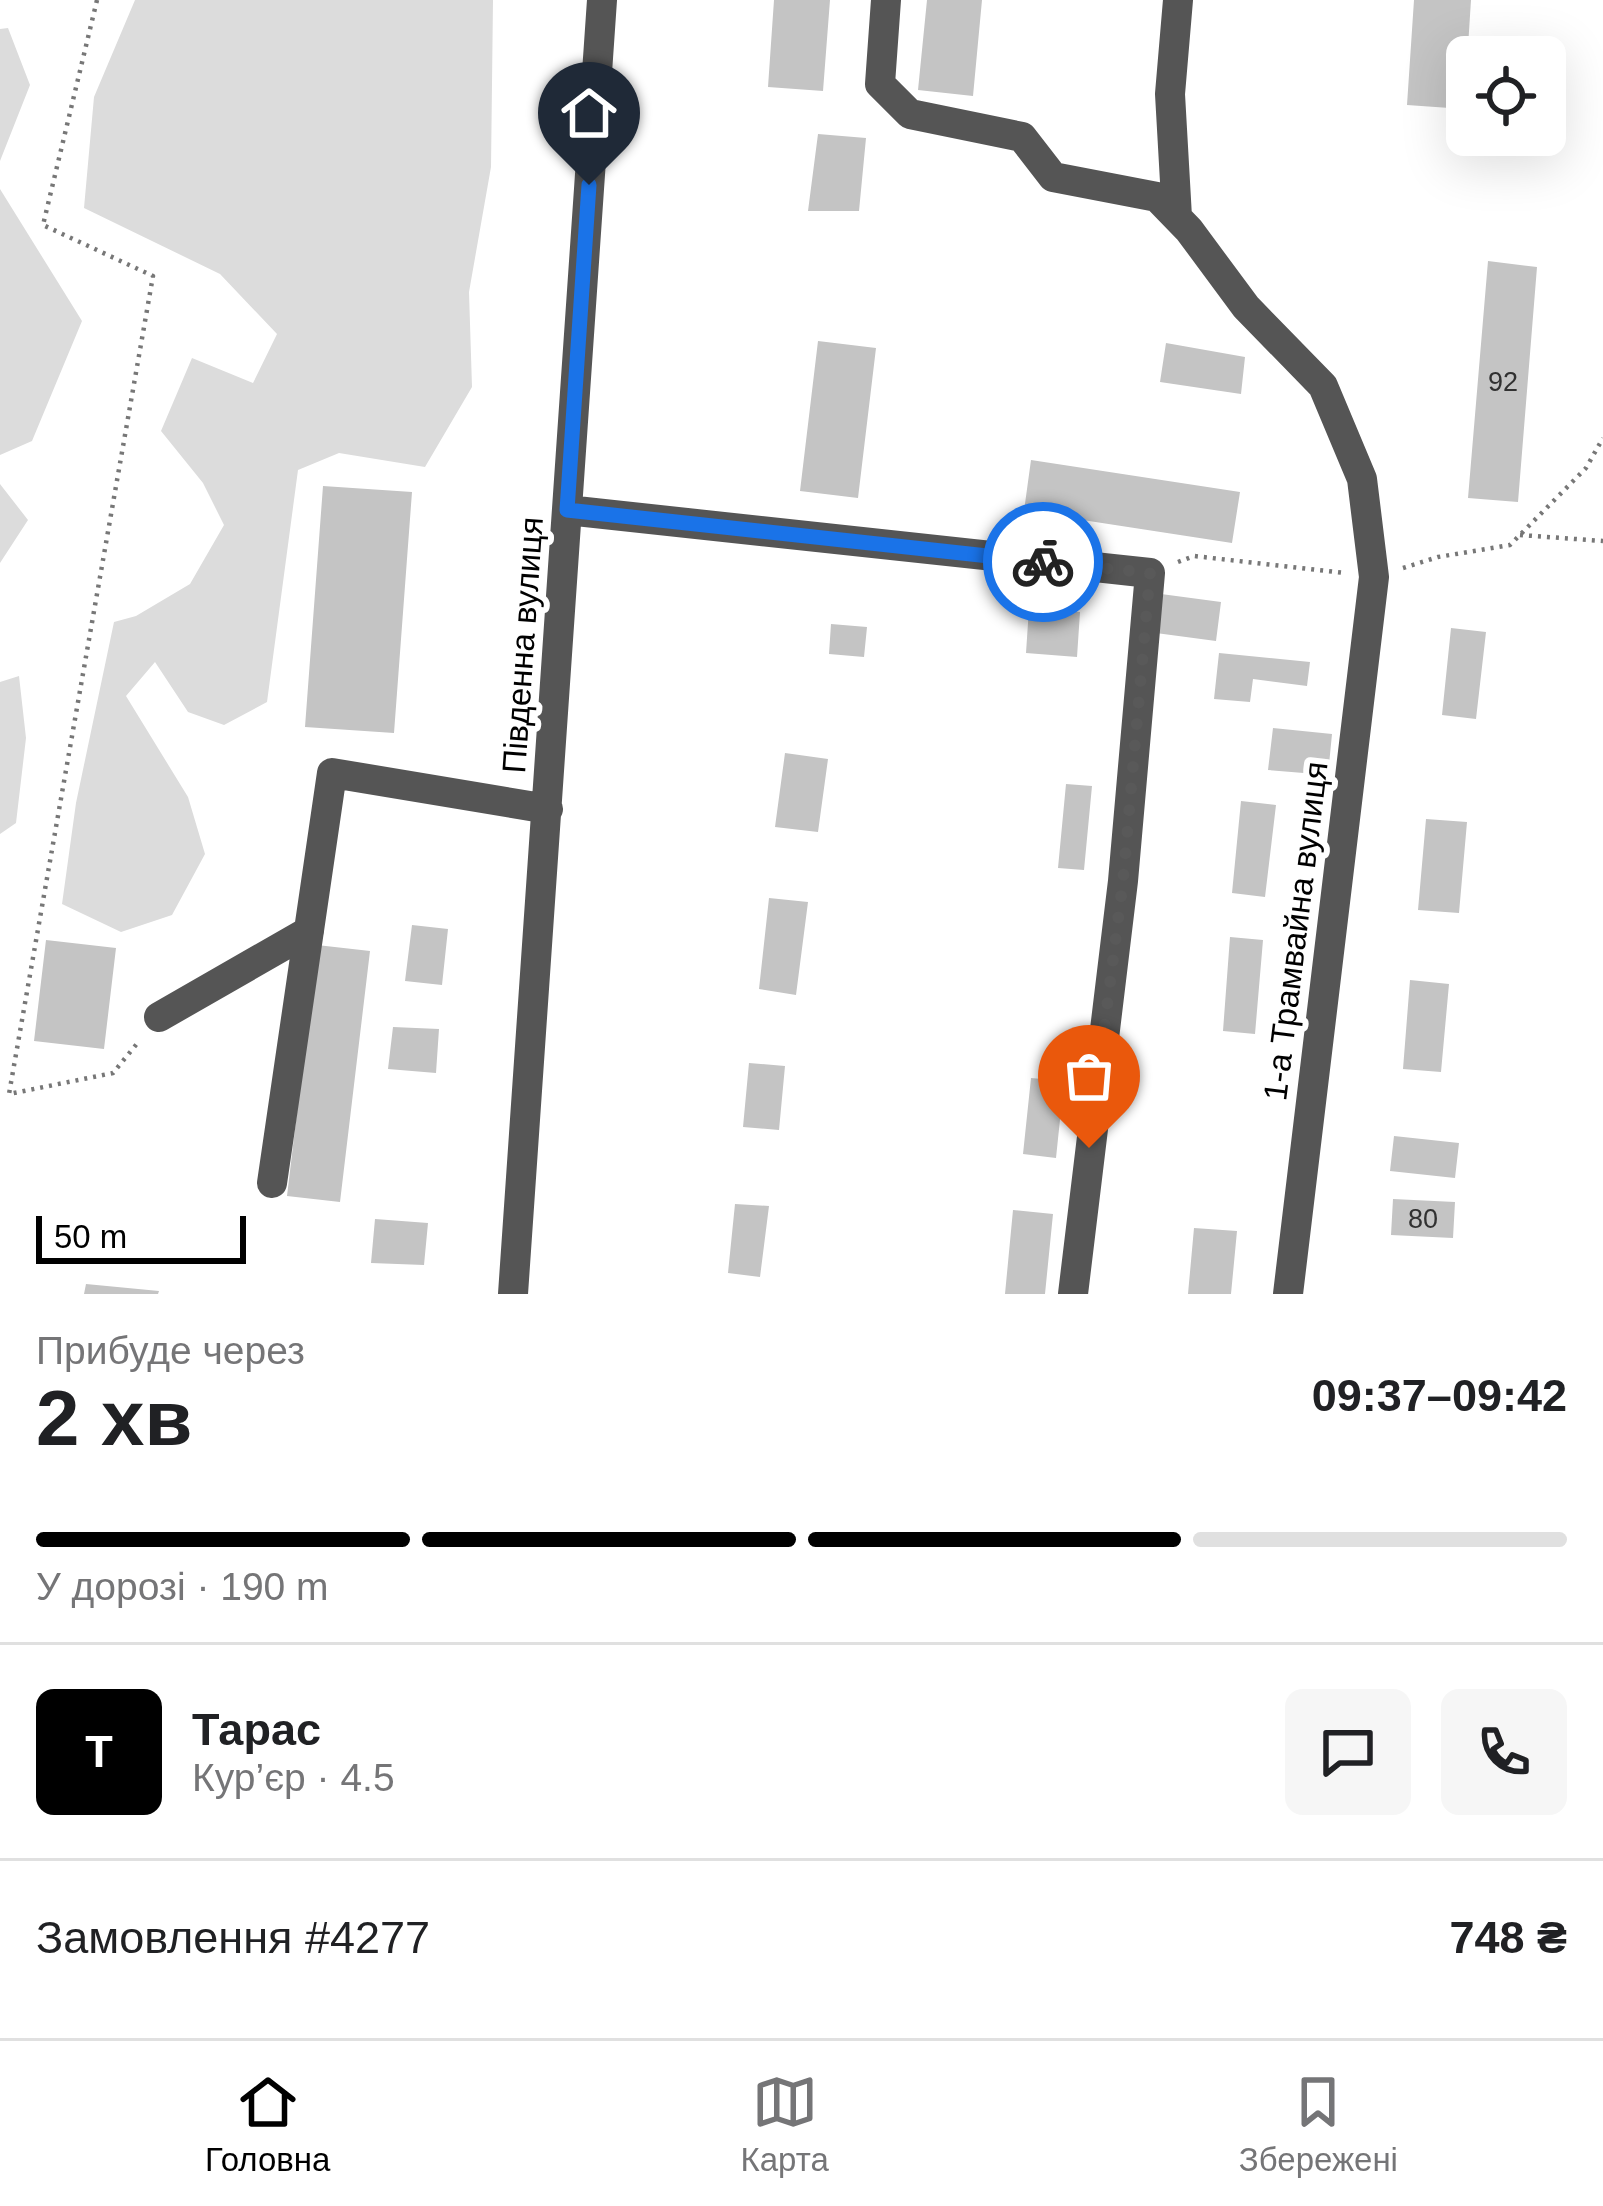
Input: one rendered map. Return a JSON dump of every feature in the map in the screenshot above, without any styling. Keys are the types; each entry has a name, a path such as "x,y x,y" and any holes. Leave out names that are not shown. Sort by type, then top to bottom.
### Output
{"street":[{"name":"Південна вулиця","path":"513,1294 602,0"},
{"path":"886,0 880,84 910,114 1022,137 1053,177 1157,196 1177,218"},
{"path":"1177,218 1170,94 1178,0"},
{"name":"1-а Трамвайна вулиця","path":"1177,218 1246,307 1323,386 1362,479 1374,577 1288,1294"},
{"path":"567,510 1150,573 1123,881 1073,1294"},
{"path":"272,1183 332,773 548,809"},
{"path":"159,1017 309,931"}],"path":[{"path":"97,0 43,226 153,276 10,1094 113,1073 159,1017"},
{"path":"1520,535 1603,541"}],"shaded area":[{"path":"135,0 493,0 491,167 469,292 472,387 425,467 339,453 298,470 267,702 224,725 188,712 155,662 126,696 188,797 205,854 172,915 121,932 62,904 76,803 114,622 136,616 190,584 224,525 203,483 161,431 192,358 253,383 277,334 220,274 84,208 94,97"},
{"path":"8,28 30,85 0,161 0,29"},
{"path":"0,189 82,321 32,441 0,455"},
{"path":"0,484 28,520 0,563"},
{"path":"19,676 26,738 16,823 0,834 0,682"}],"building":[{"path":"774,0 830,0 823,91 768,87"},
{"path":"927,0 982,0 973,96 918,90"},
{"path":"1414,0 1471,0 1469,36 1446,36 1446,108 1407,105"},
{"path":"818,134 866,138 859,211 808,211"},
{"path":"1488,261 1537,267 1518,502 1468,498"},
{"path":"818,341 876,348 858,498 800,491"},
{"path":"1166,343 1245,357 1241,394 1160,382"},
{"path":"1031,460 1240,492 1232,543 1024,511"},
{"path":"323,486 412,492 394,733 305,727"},
{"path":"1161,594 1221,602 1216,641 1156,633"},
{"path":"1029,608 1080,612 1077,657 1026,653"},
{"path":"831,624 867,627 864,657 829,654"},
{"path":"1451,628 1486,632 1476,719 1442,715"},
{"path":"1219,653 1310,662 1307,686 1253,679 1250,702 1214,699"},
{"path":"1273,728 1332,734 1328,775 1268,770"},
{"path":"785,753 828,759 818,832 775,827"},
{"path":"1066,784 1092,786 1084,870 1058,868"},
{"path":"1241,801 1276,805 1265,897 1232,893"},
{"path":"1426,819 1467,822 1459,913 1418,910"},
{"path":"769,898 808,902 796,995 759,989"},
{"path":"412,925 448,929 442,985 405,981"},
{"path":"1230,937 1263,940 1255,1034 1223,1031"},
{"path":"46,940 116,948 104,1049 34,1041"},
{"path":"317,945 370,951 340,1202 287,1196"},
{"path":"1410,980 1449,984 1441,1072 1403,1069"},
{"path":"393,1027 439,1029 436,1073 388,1069"},
{"path":"749,1063 785,1066 779,1130 743,1127"},
{"path":"1031,1078 1064,1081 1056,1158 1023,1154"},
{"path":"1394,1136 1459,1143 1455,1178 1390,1171"},
{"path":"1393,1199 1455,1202 1453,1238 1391,1235"},
{"path":"735,1204 769,1206 760,1277 728,1273"},
{"path":"1013,1210 1053,1214 1045,1294 1005,1294"},
{"path":"375,1219 428,1223 424,1265 371,1263"},
{"path":"1194,1228 1237,1231 1231,1294 1188,1294"},
{"path":"86,1284 159,1291 84,1294"}],"way so far":[{"path":"1043,562 1150,573 1123,881 1089,1148"}],"route":[{"path":"589,185 567,510 1043,562"}]}
